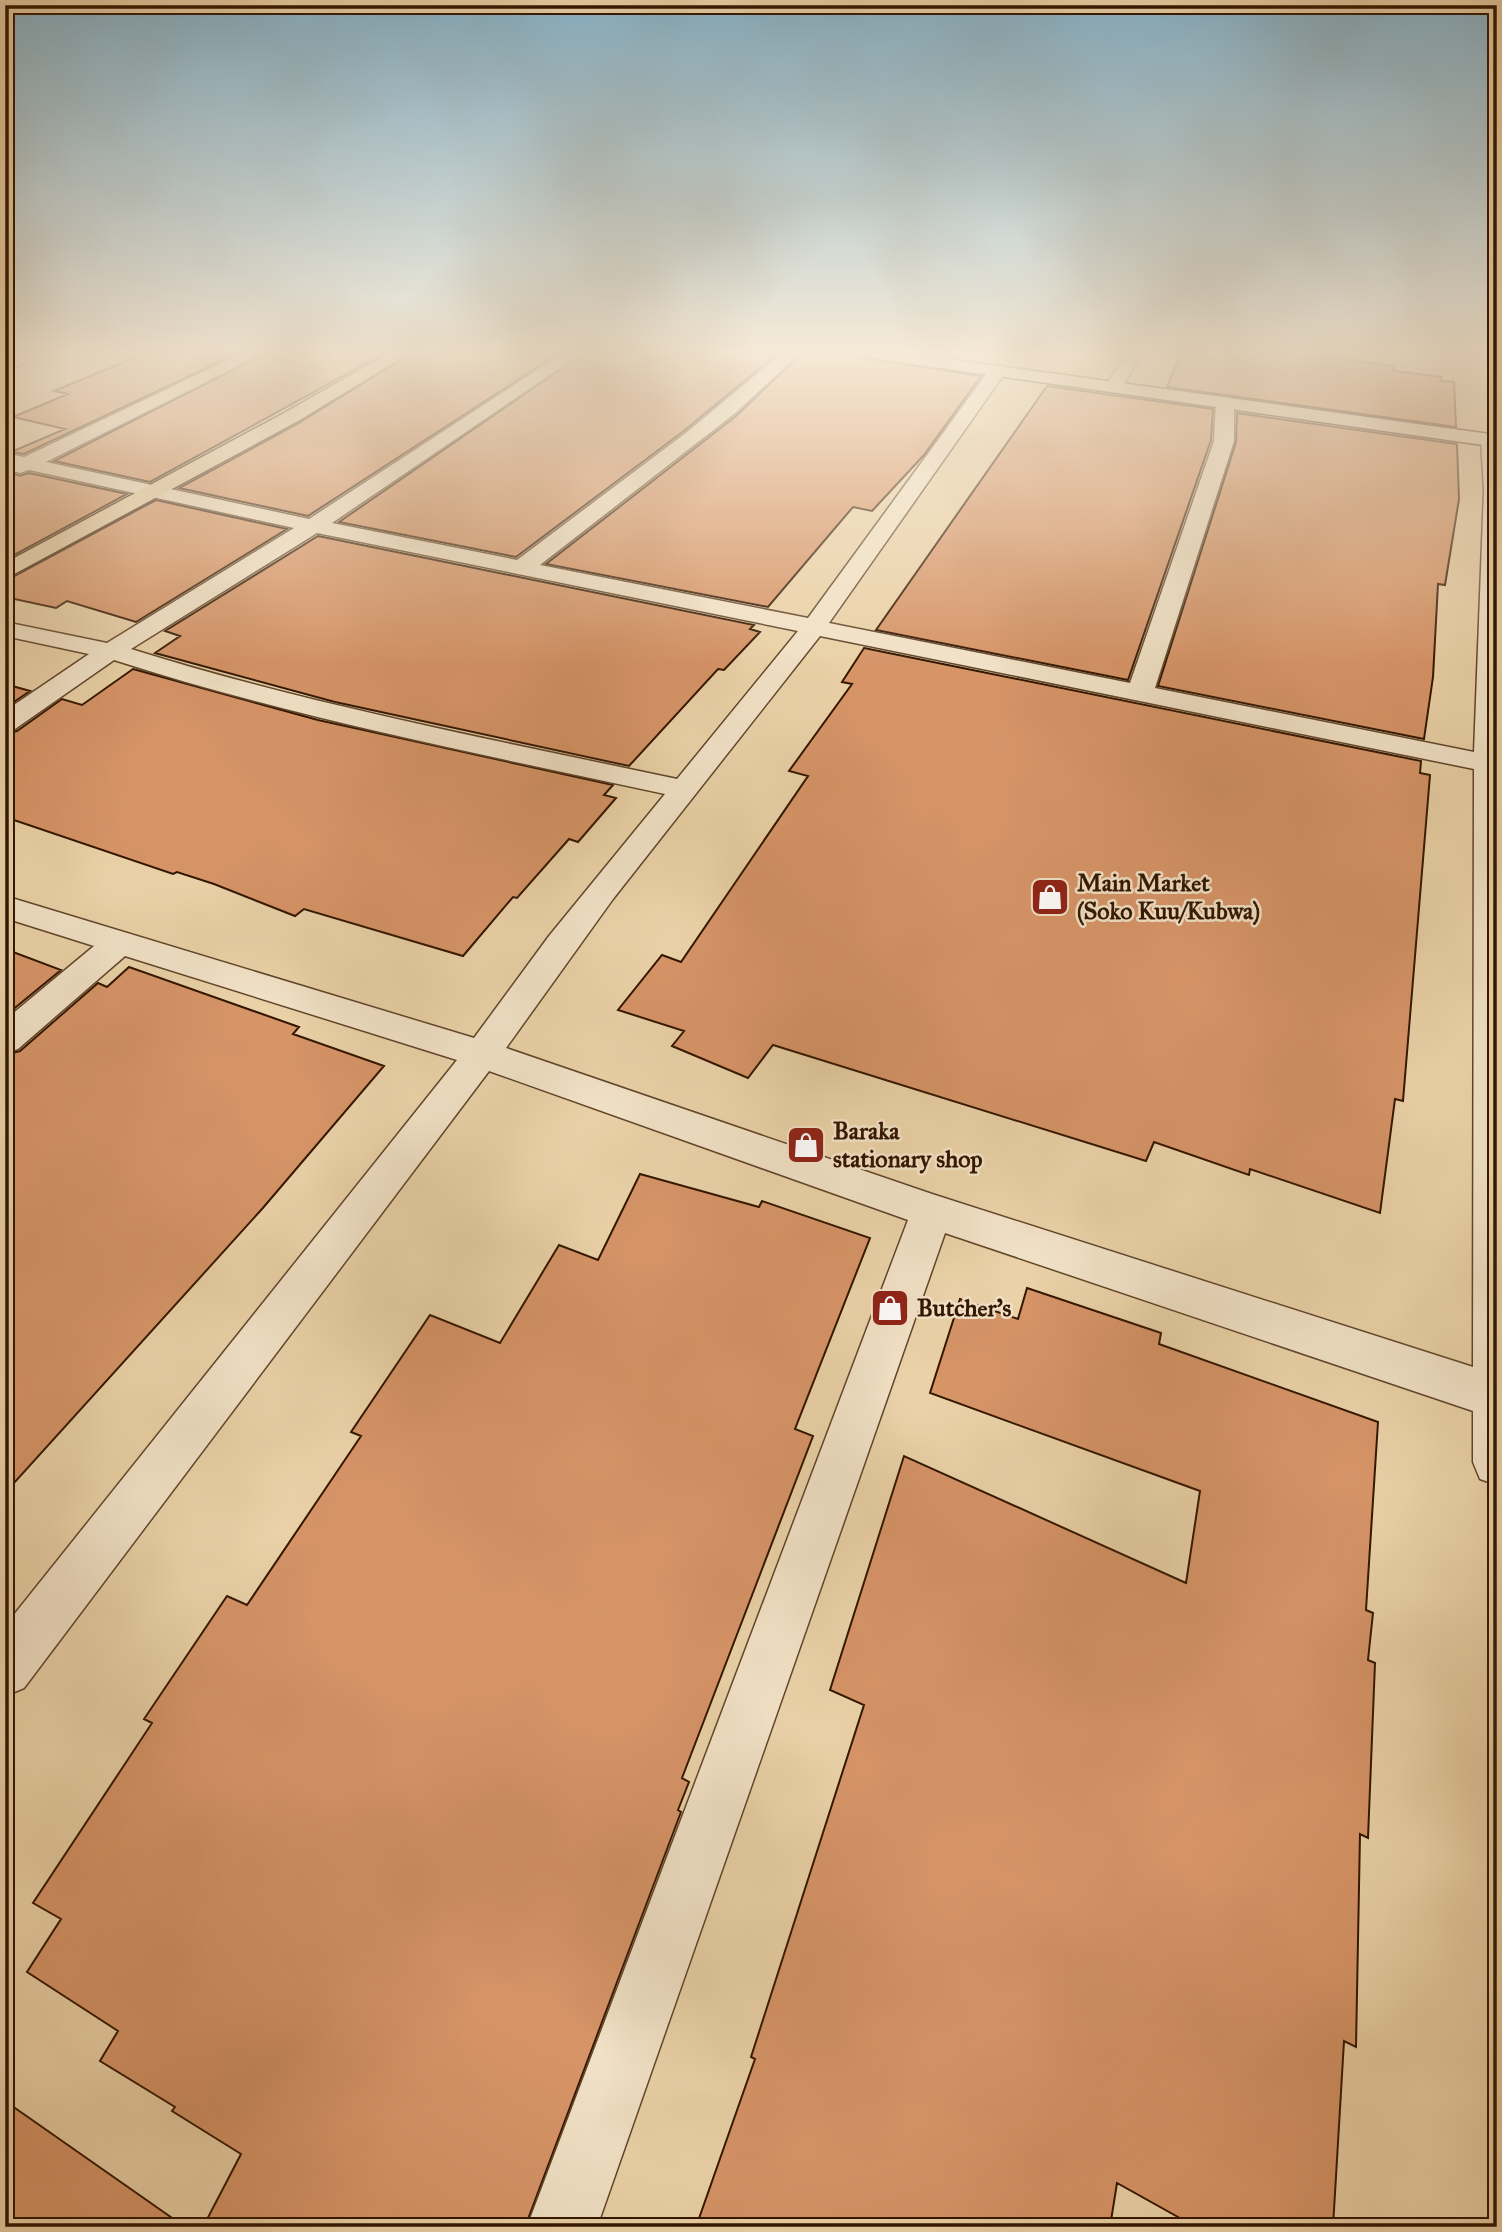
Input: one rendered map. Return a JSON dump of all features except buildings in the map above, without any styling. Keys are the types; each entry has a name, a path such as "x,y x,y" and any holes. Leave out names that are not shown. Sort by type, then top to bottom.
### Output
{"highway":[{"path":"5,572 213,457"}],"street":[{"path":"5,473 40,457"},
{"path":"5,723 111,651 313,526 417,457"},
{"path":"523,568 576,523 663,457"},
{"path":"5,1669 482,1054 531,983 814,627 938,457"},
{"path":"1140,693 1219,457"},
{"path":"1495,457 1492,764 1497,1462"},
{"path":"5,458 313,526 1492,764"},
{"path":"5,629 111,651 206,681 418,732 684,789"},
{"path":"5,906 482,1054 932,1211 1496,1397"},
{"path":"5,1040 120,942"},
{"path":"562,2227 932,1211"}],"place":[{"name":"Main Market (Soko Kuu/Kubwa)","path":"1050,897"},
{"name":"Baraka stationary shop","path":"806,1145"},
{"name":"Butcher's","path":"890,1308"}]}
